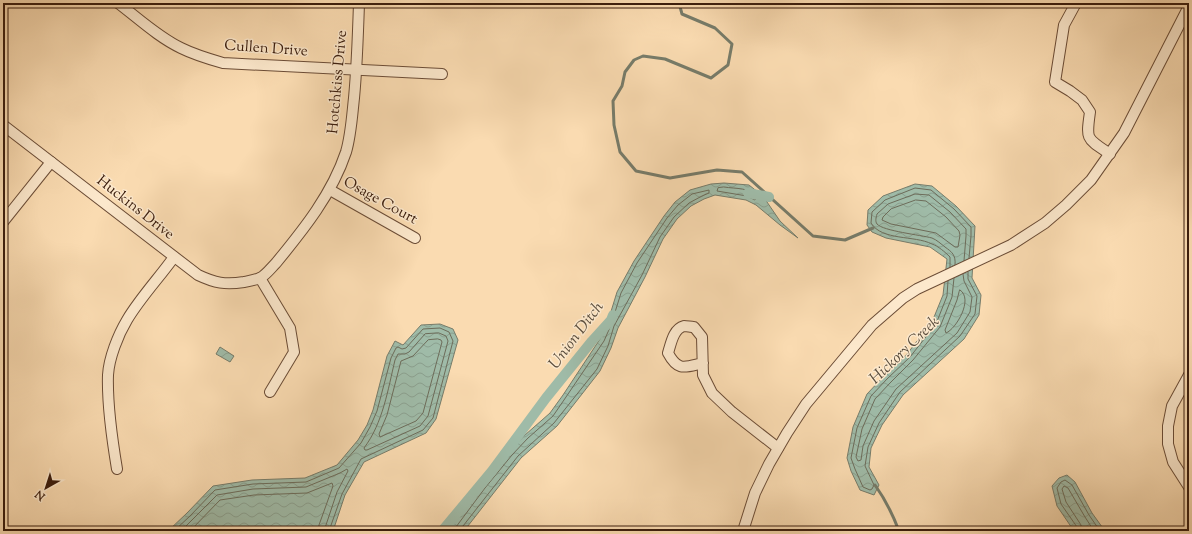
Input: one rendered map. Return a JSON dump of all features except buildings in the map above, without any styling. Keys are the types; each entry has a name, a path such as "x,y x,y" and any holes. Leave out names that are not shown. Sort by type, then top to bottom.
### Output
{"street":[{"name":"Hotchkiss Drive","path":"260,278 268,272 284,254 322,203 340,168 351,134 360,3"},
{"path":"1076,3 1064,25 1055,82 1082,100 1090,112 1087,131 1091,142 1110,154"},
{"name":"Cullen Drive","path":"121,4 163,37 180,48 223,63 442,74"},
{"path":"743,531 755,493 778,448 806,404 872,325 903,298 917,289 1011,245 1045,223 1091,180 1124,134 1189,6"},
{"name":"Huckins Drive","path":"3,125 198,275 219,283 235,284 260,278"},
{"path":"3,222 51,162"},
{"name":"Osage Court","path":"330,190 415,238"},
{"path":"116,469 109,402 108,374 111,362 118,340 127,321 174,257"},
{"path":"260,278 290,328 294,352 270,392"},
{"path":"702,363 703,375 712,393 732,412 778,448"},
{"path":"1189,375 1172,406 1168,426 1168,444 1173,462 1189,487"}],"water":[{"path":"724,183 749,185 759,193 780,221 798,238 756,205 746,200 715,195 691,206 677,219 663,239 618,328 611,348 600,371 557,426 521,458 464,531 448,531 481,485 525,435 550,413 563,395 600,339 609,318 617,292 634,261 675,202 690,190 711,184"},
{"path":"915,184 932,186 956,206 975,226 972,278 981,295 979,315 964,339 903,395 882,425 871,448 869,467 879,485 874,495 860,490 851,471 847,458 853,427 867,394 907,354 932,322 943,295 947,259 930,247 886,238 872,232 867,225 868,210 883,196"},
{"path":"440,324 453,329 458,340 436,419 426,433 364,462 345,495 333,531 168,531 213,486 252,480 305,478 337,465 358,440 367,425 373,410 387,356 395,341 403,345 421,325"},
{"path":"220,347 234,356 230,362 216,354"},
{"path":"1067,475 1075,482 1092,513 1105,531 1074,531 1057,506 1052,486 1059,478"}],"waterway":[{"name":"Hickory Creek","path":"679,3 682,14 715,28 732,44 728,65 711,78 665,59 643,56 634,60 625,72 622,86 613,101 614,125 620,152 636,171 670,178 717,170 742,172 813,236 845,240 873,228"},
{"name":"Union Ditch","path":"748,193 769,197"},
{"name":"Union Ditch","path":"442,531 492,471 546,398 611,320 613,315"},
{"name":"Hickory Creek","path":"875,485 888,507 899,531"}]}
